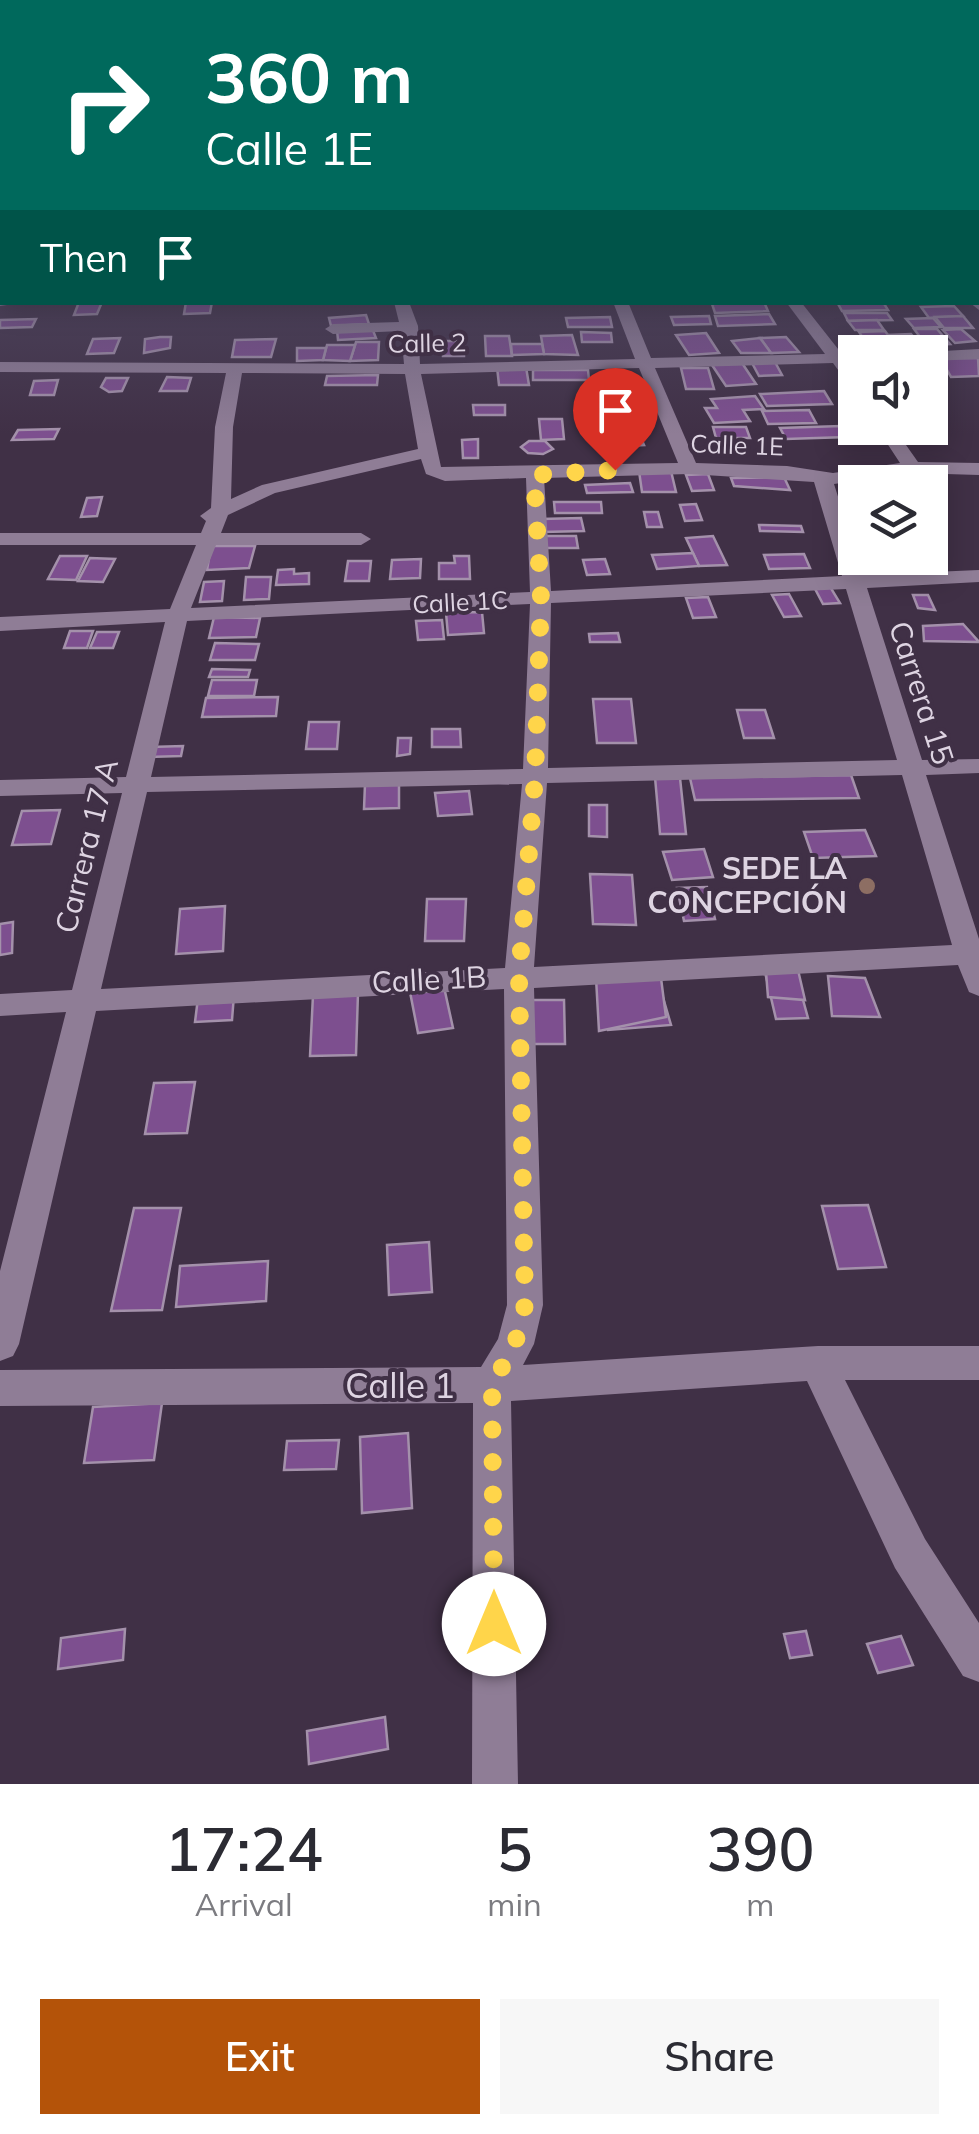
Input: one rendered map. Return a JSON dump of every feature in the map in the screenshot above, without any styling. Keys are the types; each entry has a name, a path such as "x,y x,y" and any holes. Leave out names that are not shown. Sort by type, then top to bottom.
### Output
{"street":[{"path":"402,305 410,326 412,368 430,461"},
{"path":"621,305 689,468"},
{"path":"796,305 838,348"},
{"path":"333,329 410,326"},
{"path":"948,355 979,354"},
{"name":"Calle 2","path":"0,367 412,368 838,358"},
{"name":"Carrera 17 A","path":"0,1344 178,615 221,509 224,427 235,367"},
{"name":"Calle 1E","path":"170,542 221,509 268,489 430,461 445,475 689,468 838,478"},
{"name":"Calle 1E","path":"948,468 979,469"},
{"path":"495,1784 492,1385 515,1344 525,1305 519,975 535,778 541,598 534,475"},
{"name":"Carrera 15","path":"822,478 851,582 974,955 979,984"},
{"path":"0,539 361,540"},
{"name":"Calle 1C","path":"0,624 979,576"},
{"path":"0,788 979,766"},
{"name":"Calle 1B","path":"0,1005 519,975 974,955"},
{"name":"Calle 1","path":"0,1388 492,1385 818,1364 979,1363"},
{"path":"818,1364 877,1494 944,1613 979,1660"}],"building":[{"path":"78,305 101,305 97,314 74,315"},
{"path":"186,305 211,305 210,313 184,314"},
{"path":"712,305 765,305 768,311 715,313"},
{"path":"839,305 885,305 888,310 842,311"},
{"path":"954,306 963,316 929,318 921,307"},
{"path":"844,313 887,313 892,320 848,321"},
{"path":"769,314 775,324 718,326 715,316"},
{"path":"366,315 369,324 331,326 329,318"},
{"path":"709,316 711,324 674,325 671,317"},
{"path":"963,316 973,328 944,328 935,317"},
{"path":"610,317 612,327 568,327 566,318"},
{"path":"933,318 941,327 914,328 906,319"},
{"path":"36,319 32,327 0,328 0,320"},
{"path":"877,320 884,330 855,330 848,321"},
{"path":"372,328 376,338 338,340 337,330"},
{"path":"914,329 937,329 942,335 918,335"},
{"path":"961,329 975,341 955,343 943,330"},
{"path":"885,331 888,335 861,335 859,332"},
{"path":"581,332 611,333 612,342 582,342"},
{"path":"706,333 719,353 689,355 676,335"},
{"path":"572,335 578,355 544,354 541,336"},
{"path":"485,336 509,336 512,356 486,356"},
{"path":"171,337 170,348 144,353 145,339"},
{"path":"786,337 799,352 771,353 760,338"},
{"path":"120,338 114,353 87,354 93,339"},
{"path":"760,338 771,353 741,353 732,341"},
{"path":"276,339 271,357 232,357 235,340"},
{"path":"443,341 464,341 464,356 443,356"},
{"path":"356,342 379,342 378,360 350,361"},
{"path":"511,344 542,344 544,354 512,355"},
{"path":"327,345 355,345 350,361 323,360"},
{"path":"297,348 326,348 323,360 297,361"},
{"path":"948,358 978,358 979,376 951,377"},
{"path":"775,362 782,375 759,376 752,363"},
{"path":"742,363 756,384 726,386 712,365"},
{"path":"497,367 526,367 529,385 499,385"},
{"path":"681,368 708,368 714,389 686,389"},
{"path":"533,370 588,370 589,380 533,380"},
{"path":"378,375 377,385 325,385 327,376"},
{"path":"167,377 191,378 187,391 160,391"},
{"path":"106,378 128,378 122,391 109,392 101,387"},
{"path":"58,380 54,395 30,395 34,381"},
{"path":"824,391 832,404 767,406 760,394"},
{"path":"755,396 764,409 743,410 750,421 714,423 705,408 717,408 711,399"},
{"path":"473,405 505,405 505,415 474,415"},
{"path":"809,410 816,423 768,424 762,411"},
{"path":"539,419 562,419 564,439 541,440"},
{"path":"629,420 633,432 595,433 592,421"},
{"path":"838,426 838,437 786,439 780,428"},
{"path":"713,427 746,427 750,438 716,438"},
{"path":"59,429 54,439 12,440 18,430"},
{"path":"641,438 644,445 605,447 602,440"},
{"path":"478,439 478,458 463,458 462,440"},
{"path":"529,441 545,441 553,449 543,454 528,453 521,447"},
{"path":"639,471 671,471 676,492 642,492"},
{"path":"708,474 714,490 692,491 686,475"},
{"path":"784,477 790,490 734,486 731,478"},
{"path":"630,483 633,492 587,493 585,485"},
{"path":"102,497 97,516 81,517 87,498"},
{"path":"554,502 601,502 602,513 555,513"},
{"path":"696,504 702,520 685,521 680,505"},
{"path":"644,512 658,512 662,527 647,527"},
{"path":"581,518 584,531 543,532 541,519"},
{"path":"759,525 801,526 803,532 760,531"},
{"path":"542,536 576,536 578,548 543,548"},
{"path":"713,536 727,565 699,566 686,538"},
{"path":"211,546 255,546 249,568 207,570"},
{"path":"693,553 699,566 657,569 652,555"},
{"path":"804,554 810,568 769,569 764,555"},
{"path":"60,556 87,556 76,580 48,579"},
{"path":"454,556 469,556 470,579 439,579 439,563 455,563"},
{"path":"90,558 115,559 103,582 78,581"},
{"path":"421,559 420,578 390,579 392,560"},
{"path":"605,559 610,574 587,575 583,560"},
{"path":"348,561 371,561 369,581 345,581"},
{"path":"294,569 294,574 309,573 309,584 276,585 278,570"},
{"path":"246,577 271,577 269,599 244,600"},
{"path":"224,581 222,601 200,602 204,582"},
{"path":"813,585 829,585 840,603 823,604"},
{"path":"789,594 801,616 784,617 772,595"},
{"path":"913,595 928,595 935,610 918,608"},
{"path":"708,597 716,617 693,618 686,598"},
{"path":"482,612 484,633 448,635 446,613"},
{"path":"214,617 260,618 256,637 209,638"},
{"path":"442,620 444,639 418,640 416,621"},
{"path":"963,624 979,642 924,641 923,626"},
{"path":"70,631 93,631 87,648 64,648"},
{"path":"97,632 119,632 113,648 90,648"},
{"path":"618,633 620,642 590,642 589,634"},
{"path":"215,643 259,644 255,660 210,660"},
{"path":"212,669 250,670 248,677 209,677"},
{"path":"212,680 257,680 254,696 208,696"},
{"path":"278,697 276,716 202,717 206,698"},
{"path":"593,699 631,699 636,743 597,743"},
{"path":"737,710 765,710 774,738 744,738"},
{"path":"309,722 339,722 337,749 306,749"},
{"path":"432,729 460,729 461,747 432,747"},
{"path":"398,738 411,738 410,754 397,756"},
{"path":"183,746 181,756 148,757 150,747"},
{"path":"851,775 859,798 695,800 690,778"},
{"path":"655,777 680,778 686,834 660,834"},
{"path":"399,783 399,808 364,809 365,784"},
{"path":"469,791 472,814 438,816 435,793"},
{"path":"589,805 607,805 607,837 589,836"},
{"path":"60,810 51,844 12,845 22,811"},
{"path":"865,830 876,856 813,858 804,832"},
{"path":"704,849 713,877 672,880 663,852"},
{"path":"590,874 632,875 636,925 593,924"},
{"path":"707,887 715,919 684,921 677,888"},
{"path":"427,899 466,899 464,941 425,941"},
{"path":"225,906 223,951 176,954 180,909"},
{"path":"13,922 12,953 0,955 0,924"},
{"path":"794,967 808,1018 776,1019 764,968"},
{"path":"655,970 671,1025 608,1030 595,975"},
{"path":"798,970 805,1000 768,997 766,972"},
{"path":"828,976 865,978 880,1017 832,1016"},
{"path":"596,978 661,978 666,1017 599,1031"},
{"path":"444,987 453,1028 418,1033 410,992"},
{"path":"358,993 356,1055 310,1056 313,995"},
{"path":"234,995 232,1020 195,1022 198,998"},
{"path":"525,1000 564,1000 565,1044 526,1044"},
{"path":"195,1082 187,1133 145,1134 154,1083"},
{"path":"868,1205 886,1267 838,1269 822,1206"},
{"path":"134,1208 181,1208 162,1310 111,1311"},
{"path":"429,1242 432,1292 389,1295 387,1245"},
{"path":"268,1261 266,1301 176,1307 180,1266"},
{"path":"162,1403 154,1460 84,1463 93,1407"},
{"path":"408,1433 412,1508 362,1513 360,1437"},
{"path":"339,1440 336,1469 284,1470 287,1441"},
{"path":"125,1629 123,1660 58,1669 61,1638"},
{"path":"806,1631 812,1655 790,1658 784,1634"},
{"path":"901,1636 913,1665 878,1673 867,1644"},
{"path":"385,1717 388,1749 309,1764 307,1731"}],"place":[{"name":"SEDE LA CONCEPCIÓN","path":"867,886"}],"route":[{"path":"494,1624 492,1385 515,1344 525,1305 519,975 535,778 541,598 534,475 615,470"}]}
